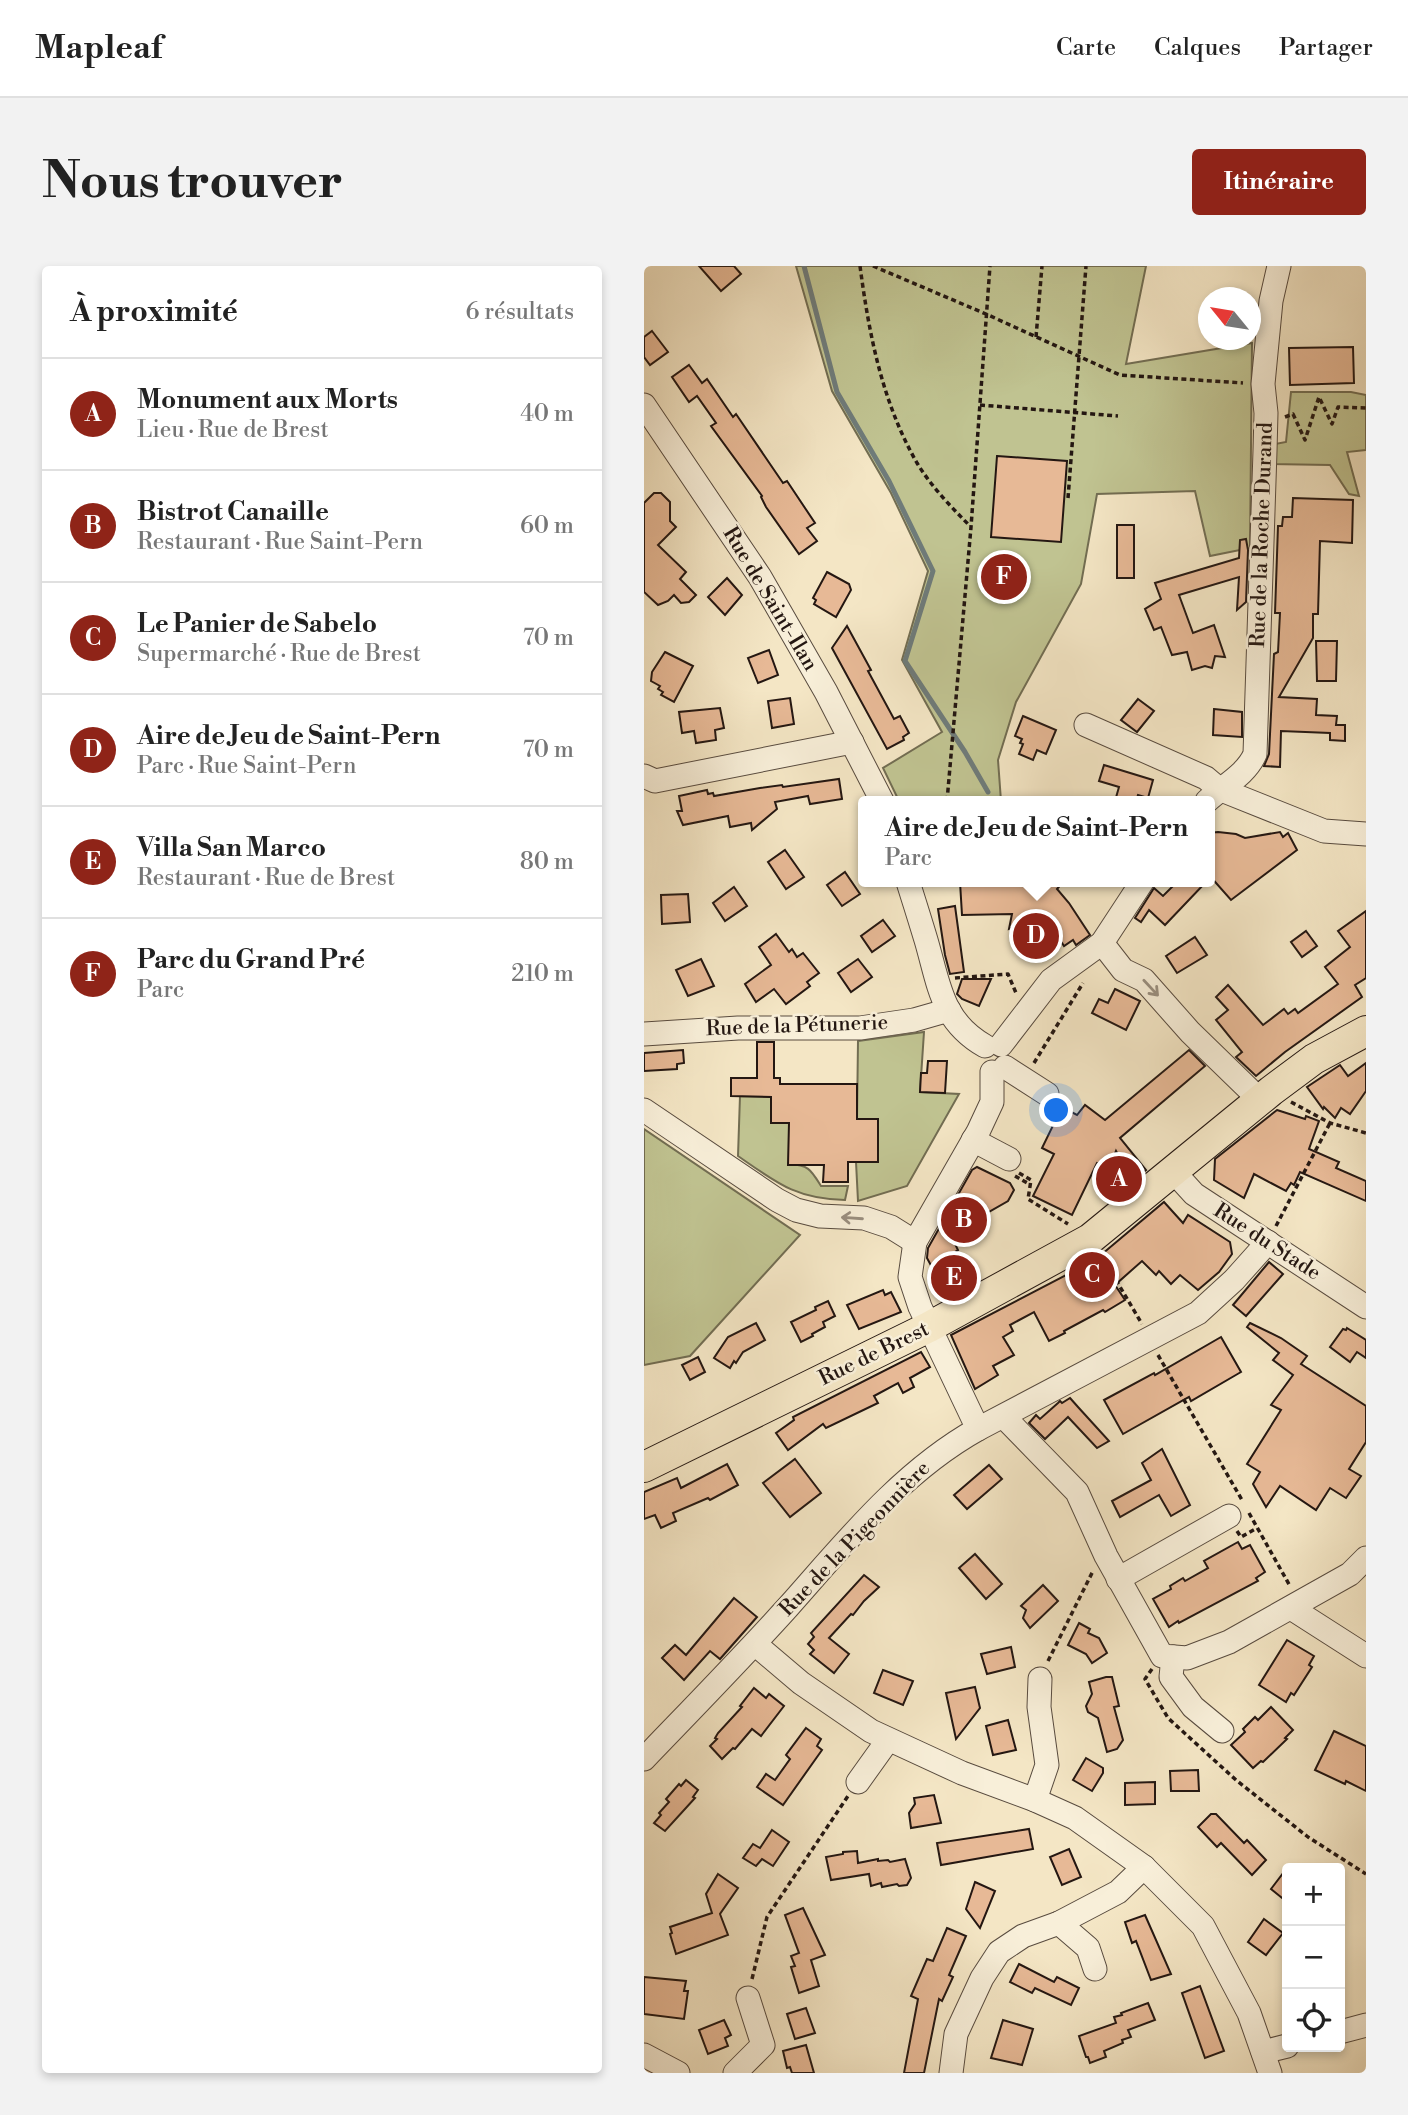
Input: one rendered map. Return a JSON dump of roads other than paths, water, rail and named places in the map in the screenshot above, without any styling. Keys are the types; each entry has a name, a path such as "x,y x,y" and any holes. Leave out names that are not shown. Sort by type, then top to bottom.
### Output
{"main road":[{"name":"Rue de Brest","path":"644,1467 929,1327 1090,1238 1314,1059 1366,1031"}],"street":[{"name":"Rue de la Roche Durand","path":"1213,795 1244,771 1255,754 1265,451 1262,384 1271,302 1279,266"},
{"name":"Rue de Saint-Ilan","path":"644,405 760,578 825,692 879,796"},
{"path":"1086,725 1206,778 1213,795 1324,831 1365,833"},
{"path":"644,776 655,781 852,742"},
{"path":"910,887 927,942 938,990 958,1024 1001,1062 1047,1094"},
{"path":"978,1429 920,1307 910,1277 915,1242 992,1102 1001,1062 1026,1013 1051,980 1105,948 1139,887"},
{"path":"1105,948 1124,970 1144,980 1191,1032 1266,1095"},
{"name":"Rue de la Pétunerie","path":"644,1034 738,1028 860,1028 914,1020 949,1010"},
{"path":"644,1110 776,1200 796,1210 820,1216 864,1218 891,1227 915,1242"},
{"path":"973,1140 1010,1163"},
{"name":"Rue du Stade","path":"1173,1171 1194,1194 1366,1307"},
{"name":"Rue de la Pigeonnière","path":"644,1759 755,1644 859,1528 923,1465 956,1441 1198,1313 1234,1280 1268,1242"},
{"path":"1004,1417 1077,1492 1118,1579 1167,1657 1171,1676 1193,1707 1222,1731"},
{"path":"1118,1579 1229,1516"},
{"path":"1167,1657 1187,1658 1229,1642 1350,1574 1366,1558"},
{"path":"1290,1608 1366,1656"},
{"path":"755,1644 801,1684 871,1731 962,1773 1075,1818 1144,1867 1203,1926 1249,2013 1266,2062 1282,2050"},
{"path":"1035,1800 1047,1765 1039,1707 1040,1679"},
{"path":"858,1782 888,1740"},
{"path":"951,2073 956,2034 982,1978 999,1952 1023,1936 1059,1923 1118,1892 1144,1867"},
{"path":"1059,1923 1088,1948 1095,1969"},
{"path":"735,2073 763,2045 748,1998"},
{"path":"1345,2031 1366,2025"},
{"path":"644,2054 678,2073"}],"waterway":[{"path":"804,266 837,392 889,481 933,571 905,661 988,792"}],"place":[{"name":"Parc du Grand Pré","path":"1004,577"},
{"name":"Aire de Jeu de Saint-Pern","path":"1036,936"},
{"name":"Monument aux Morts","path":"1119,1179"},
{"name":"Bistrot Canaille","path":"964,1220"},
{"name":"Le Panier de Sabelo","path":"1092,1275"},
{"name":"Villa San Marco","path":"954,1278"}]}
